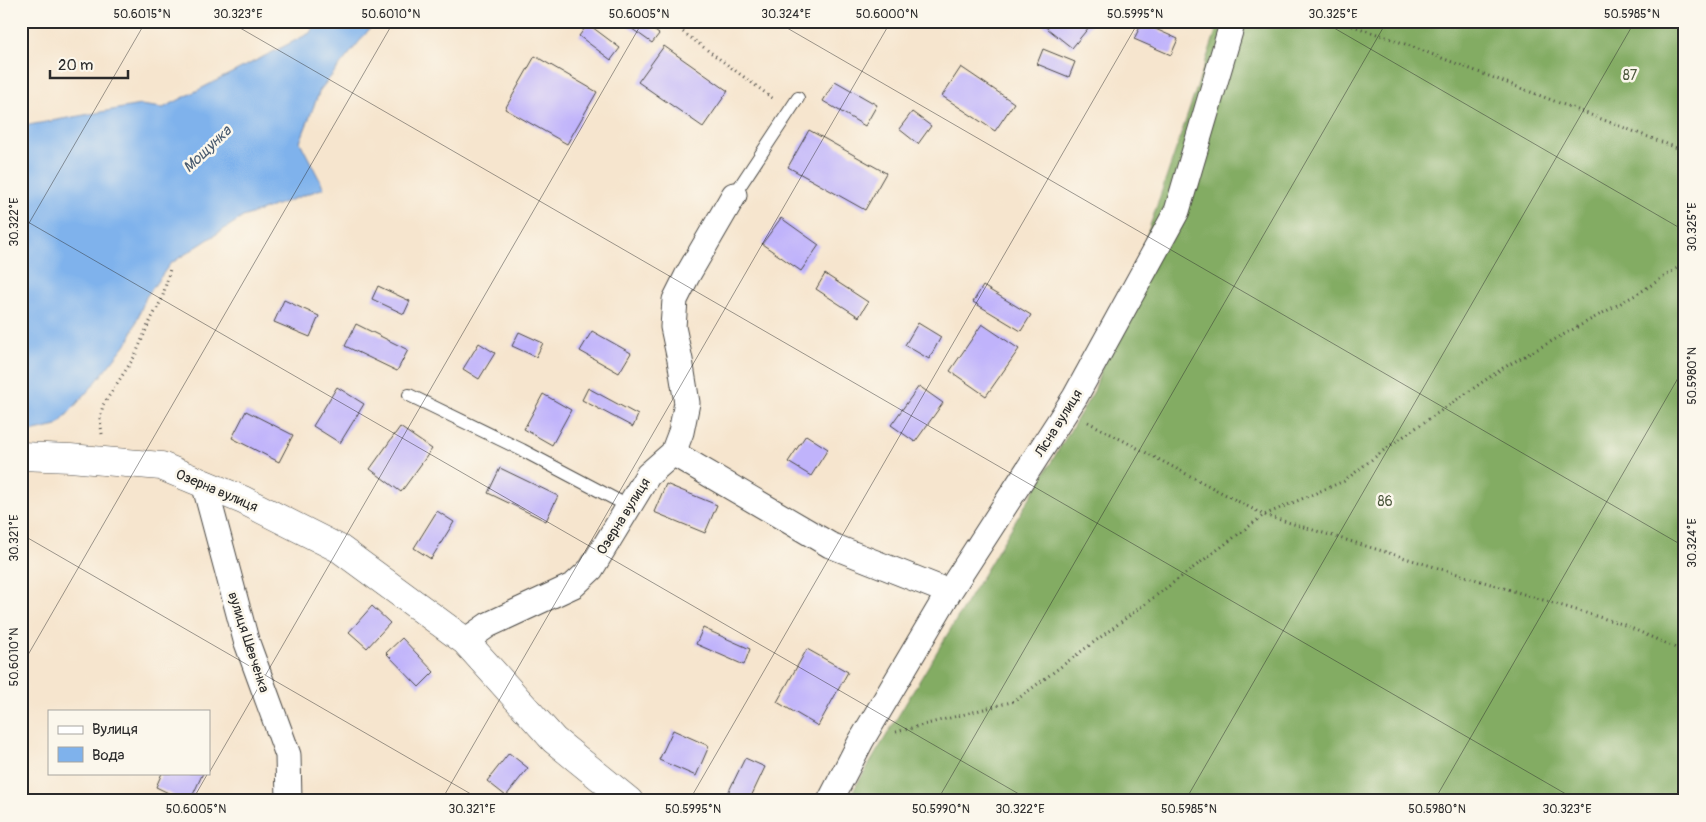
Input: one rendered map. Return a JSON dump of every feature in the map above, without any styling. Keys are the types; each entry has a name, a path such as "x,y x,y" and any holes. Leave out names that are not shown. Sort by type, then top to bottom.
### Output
{"street":[{"name":"Лісна вулиця","path":"830,801 861,741 949,592 1067,410 1177,211 1233,21"},
{"name":"Озерна вулиця","path":"465,642 488,625 574,585 591,568 648,475 673,453 681,432 687,403 673,327 675,300 734,195"},
{"path":"673,453 830,545 949,592"},
{"name":"Озерна вулиця","path":"21,456 161,466 243,500 340,549 465,642 554,740 629,801"},
{"name":"вулиця Шевченка","path":"204,483 246,640 288,755 290,801"}],"lane":[{"path":"734,195 798,98"},
{"path":"409,395 522,450 628,506"}],"path":[{"path":"1338,21 1685,151"},
{"path":"683,32 790,111"},
{"path":"861,741 1015,701 1264,515 1344,480 1388,447 1503,368 1639,293 1685,263"},
{"path":"109,461 102,437 100,419 103,405 135,356 162,299 170,269"},
{"path":"1067,410 1264,515 1622,624 1685,652"}],"green space":[{"name":"86","path":"1194,21 1685,21 1685,801 847,801 1094,391 1216,31"}],"water":[{"name":"Мощунка","path":"316,21 376,21 320,90 300,142 324,188 243,217 170,264 146,297 129,340 95,383 57,426 21,434 21,124 29,125 140,105 163,108 310,33"}],"building":[{"path":"621,21 641,21 659,34 652,43"},
{"path":"1038,21 1094,21 1072,48"},
{"path":"1142,23 1178,39 1171,55 1134,39"},
{"path":"588,24 620,48 611,60 579,36"},
{"path":"664,46 728,91 703,127 638,82"},
{"path":"1043,49 1075,62 1069,77 1037,64"},
{"path":"535,56 597,92 567,144 505,109"},
{"path":"961,67 1014,103 995,131 942,96"},
{"path":"835,81 877,105 865,126 823,101"},
{"path":"912,112 931,126 918,144 899,129"},
{"path":"809,130 886,173 865,210 788,167"},
{"path":"781,218 819,245 801,271 762,244"},
{"path":"825,274 868,302 859,317 816,289"},
{"path":"378,286 410,301 404,314 372,299"},
{"path":"983,286 1031,315 1021,331 973,302"},
{"path":"284,300 319,316 310,337 274,322"},
{"path":"918,323 941,337 929,359 905,345"},
{"path":"356,324 408,350 397,371 345,346"},
{"path":"982,324 1019,349 986,396 950,371"},
{"path":"592,331 631,353 619,373 580,351"},
{"path":"519,332 543,343 536,357 512,346"},
{"path":"479,343 495,353 479,379 463,369"},
{"path":"919,386 943,403 915,442 891,425"},
{"path":"337,387 364,404 340,443 313,426"},
{"path":"588,388 638,415 633,427 582,400"},
{"path":"543,394 571,410 552,445 524,429"},
{"path":"246,411 293,435 279,462 232,438"},
{"path":"400,427 432,449 401,492 370,469"},
{"path":"806,435 828,449 811,476 788,462"},
{"path":"500,468 558,496 546,521 488,493"},
{"path":"666,484 717,505 705,533 654,512"},
{"path":"437,511 454,522 431,559 414,548"},
{"path":"372,606 390,623 367,648 349,632"},
{"path":"703,628 750,649 744,665 696,644"},
{"path":"402,638 434,672 419,687 386,653"},
{"path":"807,649 848,672 818,726 777,702"},
{"path":"673,730 709,746 696,776 659,760"},
{"path":"509,753 528,768 506,796 487,781"},
{"path":"745,758 765,767 749,801 740,801 727,795"},
{"path":"162,774 203,774 190,801 185,801 156,787"}],"park label":[{"name":"87","path":"1630,75"}]}
